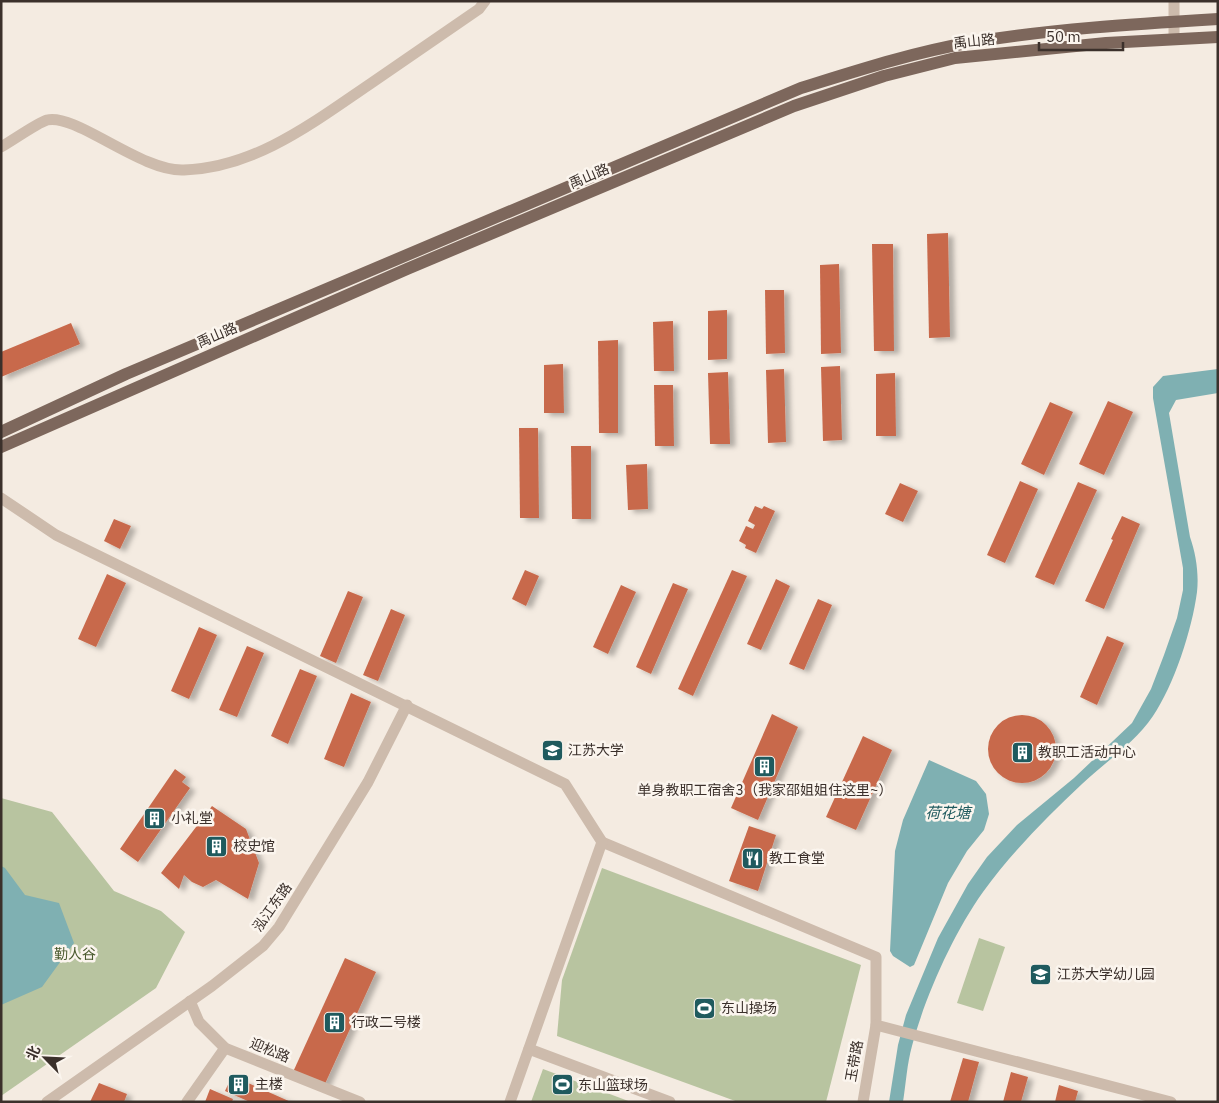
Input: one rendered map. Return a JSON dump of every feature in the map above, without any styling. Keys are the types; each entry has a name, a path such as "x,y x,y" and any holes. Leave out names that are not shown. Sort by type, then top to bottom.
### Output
{"main road":[{"name":"禹山路","path":"1,432 135,370 801,88 876,64 966,43 1103,26 1218,19"},
{"name":"禹山路","path":"1,447 398,273 794,106 884,76 955,58 1218,36"}],"street":[{"path":"1,147 48,120 71,124 148,164 183,170 246,158 280,143 325,114 479,9 485,1"},
{"path":"1174,1 1174,39"},
{"path":"1,498 56,535 407,705 564,784 602,842 510,1102"},
{"name":"泓江东路","path":"47,1102 248,959 279,928 368,782 407,705"},
{"name":"玉带路","path":"602,842 876,957 876,1025 862,1102"},
{"name":"迎松路","path":"190,1002 199,1022 225,1048 360,1102"},
{"path":"876,1025 1171,1102"},
{"path":"187,1102 225,1048"},
{"path":"529,1049 670,1102"}],"green space":[{"name":"勤人谷","path":"1,798 52,812 114,891 161,911 185,932 156,988 1,1096"},
{"name":"东山操场","path":"602,868 861,965 826,1102 738,1102 557,1036 562,980"},
{"path":"979,938 1005,947 983,1011 957,1003"},
{"name":"东山篮球场","path":"543,1069 631,1102 531,1102"}],"water":[{"path":"1218,369 1218,393 1176,400 1169,413 1198,578 1191,623 1181,657 1168,689 1153,716 1138,735 1082,784 1043,822 1005,863 983,892 951,946 924,1007 910,1053 903,1102 889,1102 898,1045 906,1015 938,938 968,884 987,857 1017,825 1074,778 1132,723 1151,689 1177,618 1183,590 1183,568 1153,398 1153,387 1163,376"},
{"name":"荷花塘","path":"929,760 976,781 986,794 989,814 984,830 967,851 948,883 914,965 910,967 893,956 890,951 895,851 903,820"},
{"path":"1,866 5,868 25,895 59,903 74,943 42,987 1,1005"}],"building":[{"path":"948,233 950,337 929,338 927,234"},
{"path":"872,244 893,244 894,351 874,351"},
{"path":"839,264 841,353 821,354 820,265"},
{"path":"765,290 784,290 785,353 766,354"},
{"path":"727,310 727,359 708,360 708,311"},
{"path":"673,321 674,371 654,371 653,322"},
{"path":"71,323 80,344 1,377 1,352"},
{"path":"618,340 618,433 599,433 598,341"},
{"path":"563,364 564,413 544,413 544,365"},
{"path":"840,366 842,440 823,441 821,367"},
{"path":"784,369 786,442 768,443 766,370"},
{"path":"728,372 730,444 710,444 708,373"},
{"path":"895,373 896,436 876,436 876,374"},
{"path":"654,385 673,385 674,446 655,446"},
{"path":"1108,401 1133,412 1104,475 1079,464"},
{"path":"1050,402 1073,412 1044,475 1021,464"},
{"path":"519,428 538,428 539,518 520,518"},
{"path":"571,446 591,446 591,519 572,519"},
{"path":"647,464 648,509 628,510 626,465"},
{"path":"1020,481 1038,489 1005,563 987,555"},
{"path":"1078,482 1097,490 1054,585 1035,577"},
{"path":"900,483 918,491 903,522 885,514"},
{"path":"755,506 762,509 764,506 775,511 756,553 745,548 746,545 739,541 746,526 753,529 755,525 748,521"},
{"path":"1122,516 1140,524 1104,609 1085,601"},
{"path":"114,519 131,526 120,549 104,541"},
{"path":"525,570 539,576 526,606 512,599"},
{"path":"732,570 747,576 693,696 678,689"},
{"path":"107,574 126,583 96,647 78,639"},
{"path":"776,579 790,586 761,650 747,644"},
{"path":"673,583 688,589 651,674 636,667"},
{"path":"621,585 636,592 608,654 593,647"},
{"path":"348,591 363,597 336,663 320,656"},
{"path":"818,599 832,605 804,670 789,664"},
{"path":"391,609 405,615 378,681 363,675"},
{"path":"199,627 217,635 189,699 171,691"},
{"path":"1107,636 1124,643 1097,705 1080,697"},
{"path":"247,646 264,653 237,717 219,710"},
{"path":"300,669 317,676 288,744 271,736"},
{"path":"351,693 371,702 344,767 324,759"},
{"name":"单身教职工宿舍3（我家邵姐姐住这里~）","path":"772,714 798,727 758,820 731,808"},
{"name":"教职工活动中心","path":"1022,715 1035,718 1046,725 1053,736 1056,749 1053,762 1046,773 1035,780 1022,783 1009,780 998,773 991,762 988,749 991,736 998,725 1009,718"},
{"path":"863,736 892,750 856,830 826,817"},
{"name":"小礼堂","path":"175,769 186,777 182,782 190,788 138,862 120,849"},
{"name":"校史馆","path":"212,806 246,829 259,863 248,899 216,880 203,887 192,882 184,875 179,889 161,873"},
{"name":"教工食堂","path":"749,826 776,835 758,891 729,881"},
{"name":"行政二号楼","path":"345,958 376,972 324,1086 293,1072"},
{"path":"963,1058 979,1062 968,1102 950,1102"},
{"path":"1011,1072 1028,1077 1021,1102 1003,1102"},
{"name":"主楼","path":"232,1076 291,1102 250,1102 225,1091"},
{"path":"99,1083 127,1094 124,1102 90,1102"},
{"path":"1059,1085 1078,1091 1075,1102 1055,1102"},
{"path":"210,1089 233,1099 232,1102 205,1102"}],"place":[{"name":"江苏大学","path":"552,750"},
{"name":"教职工活动中心","path":"1022,752"},
{"name":"单身教职工宿舍3（我家邵姐姐住这里~）","path":"765,767"},
{"name":"小礼堂","path":"155,818"},
{"name":"校史馆","path":"217,846"},
{"name":"教工食堂","path":"753,858"},
{"name":"江苏大学幼儿园","path":"1041,974"},
{"name":"东山操场","path":"705,1008"},
{"name":"行政二号楼","path":"335,1022"},
{"name":"主楼","path":"239,1084"},
{"name":"东山篮球场","path":"562,1085"}]}
